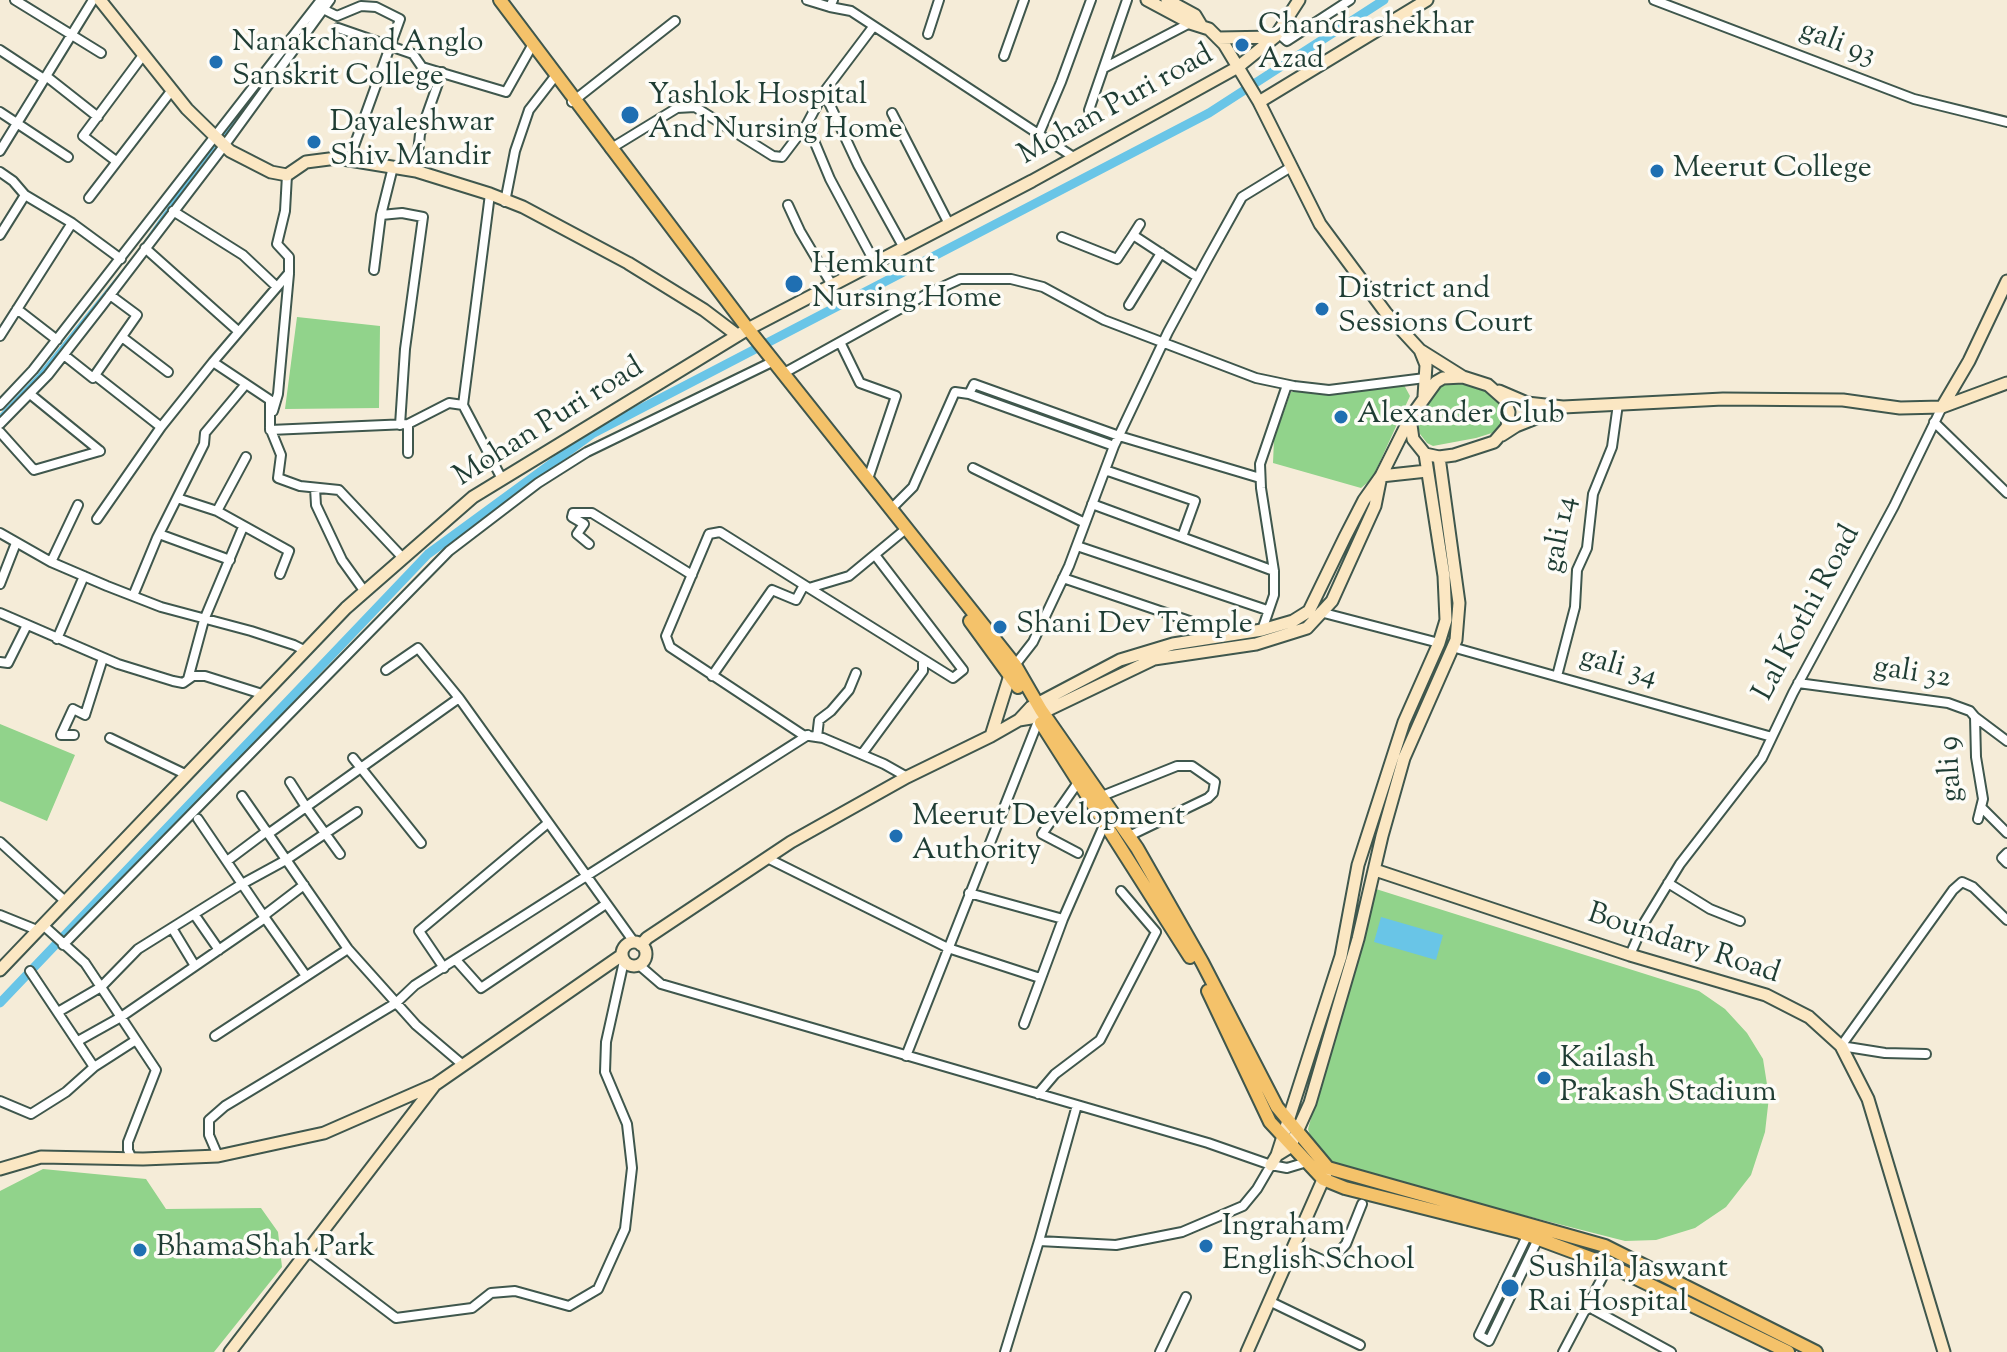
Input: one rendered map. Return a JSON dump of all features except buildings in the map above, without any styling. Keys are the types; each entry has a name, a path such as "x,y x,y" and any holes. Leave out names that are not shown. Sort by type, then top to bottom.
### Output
{"main road":[{"path":"497,1 747,335 868,479 1012,670 1198,971 1270,1122 1307,1162 1345,1188 1404,1196 1533,1233 1614,1250 1810,1351"},
{"path":"531,46 553,79 573,101"},
{"path":"770,361 784,373 901,533 1012,670"},
{"path":"1037,711 1129,836 1202,962 1277,1107 1325,1174"},
{"path":"1533,1233 1609,1265 1788,1352"}],"street":[{"path":"15,0 101,53"},
{"path":"0,151 93,0"},
{"path":"100,0 172,90 219,142 271,172 287,175 306,162 337,158 416,171 490,194 523,207 628,263 747,335"},
{"path":"0,424 64,355 173,211 219,142 322,4 330,0"},
{"path":"807,0 851,11 1075,158"},
{"path":"928,34 939,0"},
{"path":"1004,56 1024,0"},
{"path":"1038,136 1091,0"},
{"path":"1089,110 1127,0"},
{"path":"1147,0 1218,38 1257,98 1320,224 1386,313 1420,350 1463,377 1527,403 1563,407 1723,399 1843,400 1900,408 1942,407 2007,383"},
{"path":"1167,0 1195,15 1196,24"},
{"name":"Mohan Puri road","path":"0,970 304,650 473,497 832,285 1075,158 1238,67 1276,35 1299,0"},
{"path":"1218,38 1276,35 1287,41 1350,0"},
{"path":"1257,98 1427,0"},
{"name":"gali 93","path":"1654,0 1914,99 2007,122"},
{"path":"322,4 337,16 361,6 376,7 400,19 388,45 349,160"},
{"path":"1,402 57,340 219,142 322,4"},
{"path":"573,101 675,21"},
{"path":"1103,69 1196,24"},
{"path":"609,150 677,108 695,107 773,156 782,157 807,124 824,92 873,27"},
{"path":"338,28 413,54 422,67 506,92 531,46"},
{"path":"0,50 45,77 98,117"},
{"path":"116,161 83,136 144,54"},
{"path":"416,171 420,134 442,72"},
{"path":"505,202 515,151 529,110 553,79"},
{"path":"89,198 172,90"},
{"path":"824,92 858,165 904,248"},
{"path":"0,112 68,157"},
{"path":"892,113 949,224"},
{"path":"807,124 830,179 875,263"},
{"path":"374,270 381,215 393,167"},
{"path":"991,736 1012,670 1033,642 1077,546 1114,446 1197,277 1242,197 1291,167"},
{"path":"0,172 25,195 72,223 121,259"},
{"path":"270,430 278,394 289,273 289,257 277,244 285,211 287,175"},
{"path":"490,194 463,405 502,479"},
{"path":"0,235 25,195"},
{"path":"788,205 832,285"},
{"path":"173,211 243,255 277,287"},
{"path":"381,215 402,213 423,217 405,349 404,424 408,453"},
{"path":"0,336 72,223"},
{"path":"1062,237 1117,259 1140,224"},
{"path":"1133,235 1197,277"},
{"path":"145,248 238,331"},
{"path":"1129,305 1161,253"},
{"path":"97,519 161,427 289,273"},
{"path":"784,373 960,279 1011,279 1043,287 1104,320 1256,378 1329,390 1425,378"},
{"name":"Lal Kothi Road","path":"1630,955 1644,923 1668,883 1762,758 1798,683 1894,506 1934,422 1969,361 2007,281"},
{"path":"93,378 137,315 110,295"},
{"path":"17,309 57,340"},
{"path":"122,337 168,372"},
{"path":"840,342 860,383 896,396 868,479"},
{"path":"1420,350 1426,365 1424,396"},
{"path":"64,355 161,427"},
{"path":"62,944 449,551 538,483 587,452 770,361"},
{"path":"213,362 270,400 270,430 281,455 278,478 300,486 339,490 403,558"},
{"path":"309,1252 396,1318 472,1308 491,1293 515,1291 569,1306 598,1289 625,1229 632,1168 627,1124 605,1072 606,1042 626,945 637,944 767,858 907,777 1037,711 1154,659 1256,644 1307,628 1345,537 1410,418 1430,387 1443,378 1463,377"},
{"path":"133,596 159,534 204,444 205,433 246,384"},
{"path":"969,394 974,384 1119,436 1260,478"},
{"path":"1262,630 1274,595 1274,571 1260,464 1287,385"},
{"path":"1493,389 1505,400 1509,412 1507,427 1500,437"},
{"path":"891,509 913,487 955,392 969,394 1114,446"},
{"path":"0,432 34,470 100,451 30,394"},
{"path":"270,430 404,424 449,403 463,405"},
{"name":"gali 14","path":"1557,676 1575,607 1577,570 1587,548 1593,494 1612,447 1618,404"},
{"path":"1425,454 1439,457 1477,449 1516,426 1563,407"},
{"path":"1286,1140 1287,1120 1341,956 1358,865 1404,722 1446,620 1444,576 1425,454 1413,439 1410,418"},
{"path":"1934,422 2007,493"},
{"path":"217,511 246,457"},
{"path":"1039,1241 1116,1245 1182,1232 1243,1206 1257,1189 1286,1140 1297,1132 1315,1089 1404,758 1456,640 1459,603 1439,457"},
{"path":"973,468 1085,523"},
{"path":"1105,470 1195,501 1182,537"},
{"path":"1381,476 1427,471"},
{"path":"315,488 316,505 342,560 365,592"},
{"path":"177,498 217,511 289,551 280,574"},
{"path":"1092,504 1274,571"},
{"path":"51,562 78,505"},
{"path":"589,544 577,534 584,524 572,517 573,513 592,513 692,575"},
{"path":"188,679 204,620 243,527"},
{"path":"875,555 963,670 953,678 720,532 709,534 666,636 670,647 803,735 862,754 907,777"},
{"path":"0,533 51,562 133,596 304,650"},
{"path":"712,676 772,590 796,600 807,587 849,576 901,533"},
{"path":"159,534 230,560"},
{"path":"0,584 16,543"},
{"path":"1077,546 1267,610"},
{"path":"57,639 84,576"},
{"path":"1063,578 1210,628 1235,623 1239,634"},
{"path":"906,1056 1037,711 1120,660 1173,644 1262,630 1316,611 1439,643"},
{"path":"0,613 103,658 173,681 183,683 205,676 262,694"},
{"path":"0,662 8,663 27,625"},
{"name":"gali 34","path":"1452,647 1772,737"},
{"path":"386,670 418,648 459,698 587,878 646,955 639,965"},
{"path":"74,735 61,735 73,709 85,715 103,658"},
{"path":"862,754 923,671 923,661"},
{"path":"218,1156 209,1135 209,1120 225,1106 396,1003 415,985 813,736 819,720 849,690 856,673"},
{"name":"gali 32","path":"1798,683 1948,703 1970,711 2007,741"},
{"path":"227,861 459,698"},
{"name":"gali 9","path":"1975,717 1976,757 1983,799 1978,819"},
{"path":"110,738 185,774"},
{"path":"353,758 421,843"},
{"path":"1102,796 1177,766 1192,766 1215,782 1213,793 1208,798 1129,836"},
{"path":"1078,853 1042,834 1079,781"},
{"path":"290,782 340,854"},
{"path":"242,796 348,949 416,1025 463,1065"},
{"path":"1981,807 2007,833"},
{"path":"58,1012 101,987 138,949 286,860 357,812"},
{"path":"198,819 306,976"},
{"path":"1024,1024 1063,919 1105,822"},
{"path":"444,968 419,931 548,823"},
{"path":"0,842 65,901"},
{"path":"2007,853 2002,858 2007,863"},
{"path":"767,858 948,948 1040,978"},
{"name":"Boundary Road","path":"1375,870 1630,955 1766,995 1809,1017 1841,1046 1868,1099 1944,1352"},
{"path":"1926,1054 1885,1053 1841,1046 1953,890 1962,882 1973,887 2007,920"},
{"path":"1668,883 1710,909 1740,921"},
{"path":"78,1041 121,1017 219,950 265,918 266,914 304,885"},
{"path":"1121,891 1156,932"},
{"path":"969,893 1063,919"},
{"path":"456,960 481,988 606,904"},
{"path":"194,914 219,950"},
{"path":"0,915 40,928 85,963 156,1070 128,1142 132,1159"},
{"path":"1038,1094 1055,1074 1100,1040 1164,915"},
{"path":"172,928 195,966"},
{"path":"215,1036 348,949"},
{"path":"623,958 630,966 639,965 661,984 1274,1160 1287,1168 1307,1162"},
{"path":"0,1169 41,1157 132,1159 218,1156 324,1133 436,1084 623,958"},
{"path":"30,971 94,1067"},
{"path":"0,1101 31,1114 136,1040"},
{"path":"230,1352 436,1084"},
{"path":"1005,1352 1077,1105"},
{"path":"1251,1350 1325,1174"},
{"path":"1293,1247 1329,1263 1346,1244 1362,1204"},
{"path":"1533,1233 1489,1341 1479,1335 1533,1233"},
{"path":"1563,1352 1614,1250"},
{"path":"1160,1352 1186,1297"},
{"path":"1269,1301 1360,1345"},
{"path":"1587,1306 1671,1352"}],"green space":[{"path":"297,317 380,326 379,408 285,409"},
{"path":"1464,383 1486,388 1497,399 1502,414 1500,426 1492,433 1476,438 1433,446 1427,443 1418,425 1428,400 1440,385"},
{"name":"Alexander Club","path":"1404,385 1410,396 1372,479 1361,488 1273,463 1274,439 1291,392 1346,392"},
{"path":"0,724 75,755 47,821 0,801"},
{"name":"Kailash Prakash Stadium","path":"1376,889 1699,991 1725,1009 1747,1033 1763,1059 1769,1097 1765,1132 1751,1175 1726,1207 1695,1228 1656,1240 1625,1241 1334,1167 1316,1154 1308,1129"},
{"name":"BhamaShah Park","path":"43,1169 146,1179 166,1209 261,1208 278,1232 282,1267 214,1352 0,1352 0,1191"}],"water":[{"path":"1381,917 1443,935 1436,960 1374,942"}],"waterway":[{"path":"0,1003 428,554 592,434 1209,113 1384,0"},
{"path":"221,138 259,86"},
{"path":"143,245 216,144"},
{"path":"0,416 39,375 132,260"}],"place":[{"name":"Chandrashekhar Azad","path":"1242,45"},
{"name":"Nanakchand Anglo Sanskrit College","path":"216,62"},
{"name":"Yashlok Hospital And Nursing Home","path":"630,115"},
{"name":"Dayaleshwar Shiv Mandir","path":"314,142"},
{"name":"Meerut College","path":"1657,171"},
{"name":"Hemkunt Nursing Home","path":"794,284"},
{"name":"District and Sessions Court","path":"1322,309"},
{"name":"Alexander Club","path":"1341,417"},
{"name":"Shani Dev Temple","path":"1000,627"},
{"name":"Meerut Development Authority","path":"896,836"},
{"name":"Kailash Prakash Stadium","path":"1544,1078"},
{"name":"Ingraham English School","path":"1206,1246"},
{"name":"BhamaShah Park","path":"140,1250"},
{"name":"Sushila Jaswant Rai Hospital","path":"1510,1288"}]}
